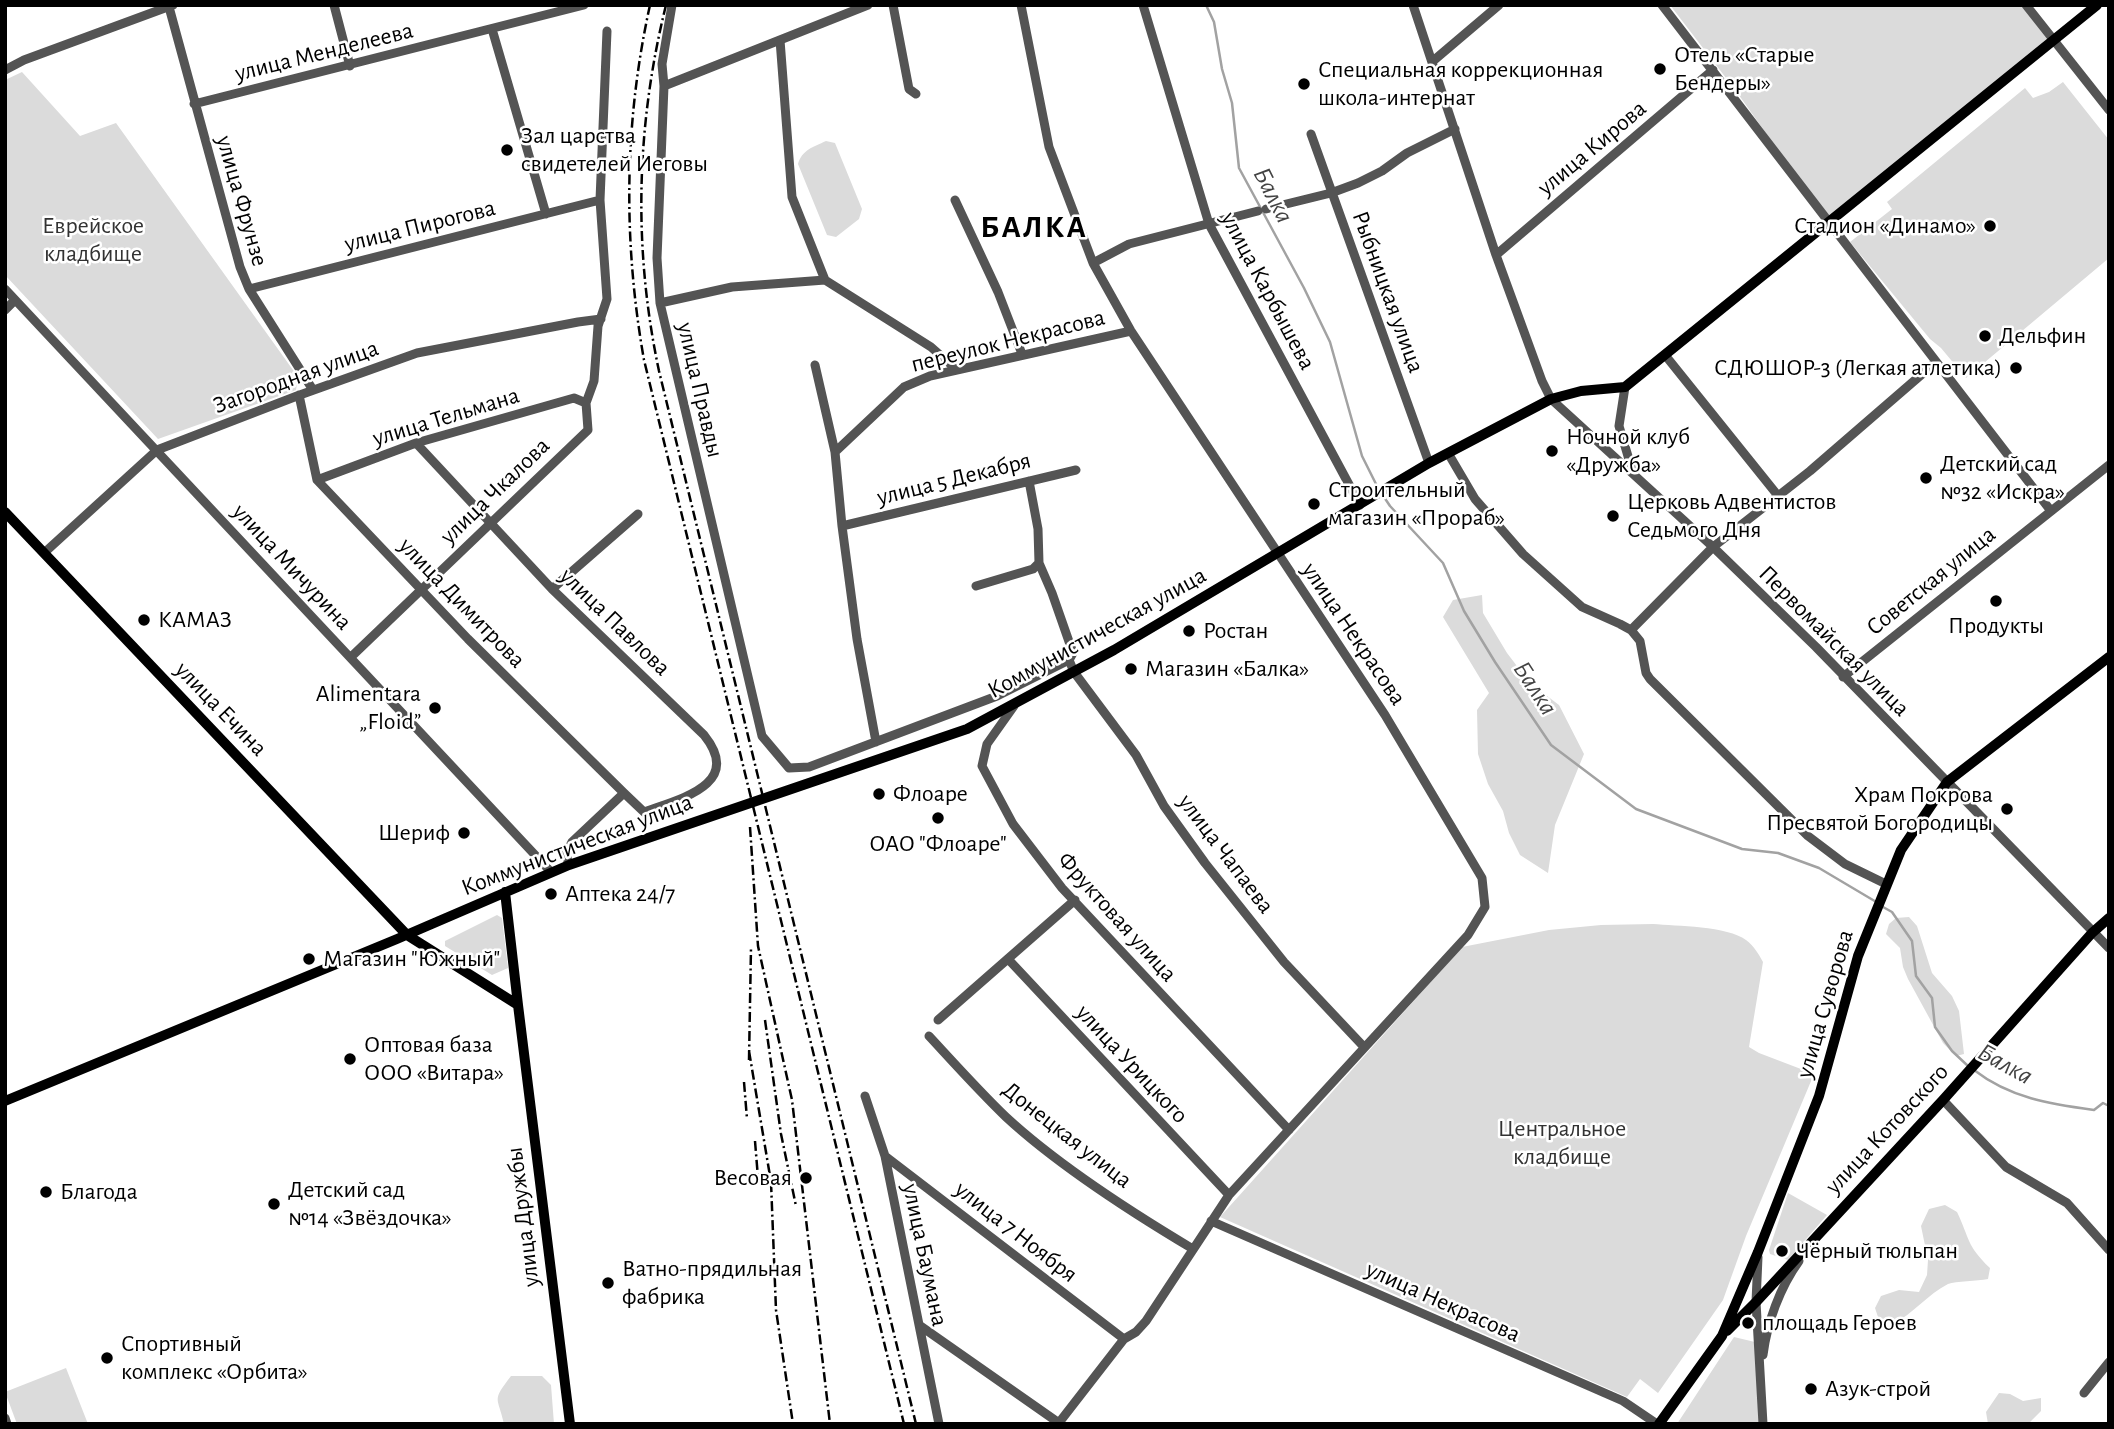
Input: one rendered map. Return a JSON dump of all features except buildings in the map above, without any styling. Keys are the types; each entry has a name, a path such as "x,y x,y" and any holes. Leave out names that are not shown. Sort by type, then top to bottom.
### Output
{"main road":[{"path":"1625,387 2097,5"},
{"name":"Коммунистическая улица","path":"5,1101 569,865 967,729 1074,672 1429,463 1551,399 1581,391 1625,387"},
{"name":"улица Ечина","path":"5,512 407,935"},
{"name":"улица Суворова","path":"1658,1424 1722,1336 1758,1252 1819,1096 1858,956 1901,850 1947,782 2109,657"},
{"name":"улица Дружбы","path":"505,892 570,1424"},
{"name":"улица Котовского","path":"1722,1336 1943,1100 2092,933 2109,918"},
{"path":"407,935 518,1005"}],"street":[{"path":"334,5 350,65"},
{"name":"улица Менделеева","path":"194,104 584,5"},
{"name":"улица Правды","path":"672,5 662,64 664,86 657,258 660,303 762,736 789,768 809,767 876,742"},
{"path":"664,86 868,5"},
{"path":"893,5 909,89 916,94"},
{"name":"улица Некрасова","path":"1021,5 1049,147 1093,263 1131,331 1385,715 1482,878 1486,907 1468,935 1229,1195 1146,1321 1136,1332 1124,1339 1058,1423"},
{"name":"улица Карбышева","path":"1143,5 1209,224 1360,505"},
{"name":"Первомайская улица","path":"1413,5 1496,255 1551,399 1713,547 2109,948"},
{"path":"1433,61 1499,5"},
{"path":"1662,5 2051,511"},
{"path":"2026,5 2109,110"},
{"path":"5,70 24,60 171,6"},
{"name":"улица Фрунзе","path":"171,6 194,104 240,267 249,289 313,390"},
{"path":"492,29 546,214"},
{"path":"586,403 594,381 597,332 607,306 600,200 607,30"},
{"path":"780,40 792,197 825,280"},
{"name":"улица Кирова","path":"1496,255 1713,70"},
{"path":"1093,263 1129,244 1331,193 1382,171 1407,153 1455,129"},
{"name":"Рыбницкая улица","path":"1311,134 1429,463"},
{"name":"улица Пирогова","path":"249,289 600,200"},
{"path":"955,200 998,292 1022,354"},
{"path":"660,303 732,286 825,280 921,340 957,370"},
{"name":"улица Мичурина","path":"5,289 551,872"},
{"path":"5,310 15,300"},
{"name":"Загородная улица","path":"44,553 157,450 299,395 417,354 578,321 601,319"},
{"name":"переулок Некрасова","path":"835,452 904,387 930,376 1131,331"},
{"path":"1665,355 1779,497"},
{"path":"1631,630 1713,547 1779,497 1936,362"},
{"path":"816,365 835,452 857,639 876,742 997,696 1069,660"},
{"path":"1625,387 1619,426 1633,475"},
{"path":"299,395 317,480"},
{"name":"улица Тельмана","path":"317,480 416,443 574,398 586,403"},
{"name":"улица Чкалова","path":"351,657 588,430 586,403"},
{"name":"улица Павлова","path":"416,443 552,589 714,747 715,769 706,786 696,793 644,812"},
{"path":"1448,453 1475,499 1523,554 1582,607 1631,630 1643,647 1646,673 1808,836 1845,863 1886,884"},
{"name":"Советская улица","path":"1843,677 2109,464"},
{"name":"улица 5 Декабря","path":"842,526 1076,470"},
{"name":"улица Димитрова","path":"317,480 421,589 644,812"},
{"path":"976,586 1032,569 1039,563 1038,529 1029,481"},
{"path":"552,589 638,514"},
{"name":"улица Чапаева","path":"1039,563 1073,653 1069,660 1074,672 1136,755 1164,806 1205,863 1284,962 1364,1047"},
{"name":"Фруктовая улица","path":"1014,706 987,744 982,766 1013,824 1062,888 1289,1130"},
{"path":"569,865 566,854 572,842 624,793"},
{"path":"938,1020 1075,900"},
{"name":"улица Урицкого","path":"1008,959 1229,1195"},
{"name":"Донецкая улица","path":"929,1035 1006,1117 1038,1143 1139,1217 1193,1249"},
{"name":"улица Баумана","path":"865,1096 885,1156 939,1424"},
{"path":"1943,1100 2006,1167 2067,1203 2109,1250"},
{"name":"улица 7 Ноября","path":"885,1156 1124,1339"},
{"name":"улица Некрасова","path":"1211,1221 1623,1401 1658,1424"},
{"path":"1760,1381 1765,1336 1777,1304 1795,1267 1823,1229"},
{"path":"1758,1252 1756,1302 1763,1424"},
{"path":"919,1325 1058,1423"},
{"path":"2084,1393 2109,1362"},
{"path":"5,1418 7,1424"}],"green space":[{"path":"1670,5 2026,5 2054,41 1829,222 1736,91"},
{"name":"Еврейское кладбище","path":"22,72 80,136 116,123 298,377 296,390 158,439 5,275 5,80"},
{"name":"Стадион «Динамо»","path":"2063,82 2109,140 2109,258 1966,378 1850,242 1892,209 1887,202 2025,88 2033,98 2049,92"},
{"path":"826,141 835,143 862,209 859,219 836,237 827,235 798,164 805,152"},
{"path":"1482,595 1483,613 1507,653 1530,683 1559,705 1584,754 1555,825 1548,873 1520,855 1509,833 1503,811 1488,784 1478,754 1477,710 1489,693 1443,617 1453,600"},
{"path":"497,915 502,918 508,968 492,975 445,946 445,941"},
{"path":"1909,917 1917,926 1932,973 1952,996 1959,1011 1964,1054 1956,1056 1943,1043 1908,979 1900,948 1886,934 1889,924 1896,918"},
{"name":"Центральное кладбище","path":"1653,924 1715,929 1738,935 1749,942 1763,962 1749,1047 1814,1074 1746,1236 1723,1300 1658,1393 1640,1379 1627,1397 1220,1217 1462,947 1549,930"},
{"path":"1788,1193 1827,1215 1788,1260 1770,1254 1769,1250"},
{"path":"1945,1205 1957,1212 1972,1247 1990,1268 1988,1279 1948,1284 1893,1324 1879,1320 1875,1308 1881,1296 1899,1290 1919,1292 1927,1275 1928,1260 1921,1226 1929,1209"},
{"path":"1734,1337 1759,1343 1761,1424 1677,1424"},
{"path":"66,1368 88,1424 17,1424 5,1392"},
{"path":"511,1376 542,1376 551,1385 554,1424 504,1424 498,1395"},
{"path":"1999,1393 2010,1394 2023,1401 2041,1398 2041,1411 2028,1424 1988,1424 1986,1412"}],"waterway":[{"name":"Балка","path":"1206,5 1214,22 1222,69 1232,103 1239,168 1330,342 1362,456 1378,488"},
{"name":"Балка","path":"1382,494 1443,563 1464,611 1551,745 1636,809 1742,849 1778,853 1819,868 1878,903"},
{"name":"Балка","path":"1883,907 1892,912 1912,941 1916,976 1932,998 1935,1027 1952,1051 1968,1066"},
{"name":"Балка","path":"1974,1070 2002,1087 2031,1098 2094,1110 2103,1103 2109,1106"}],"railway":[{"path":"650,5 635,94 629,182 632,271 644,360 904,1424"},
{"path":"666,5 649,96 642,188 645,279 659,371 916,1424"},
{"path":"750,827 758,946 792,1100 830,1424"},
{"path":"749,1060 751,948"},
{"path":"765,1020 781,1134 796,1206"},
{"path":"749,1051 771,1182 776,1310 793,1424"},
{"path":"744,1082 747,1119"},
{"path":"755,1141 758,1178"}],"place":[{"name":"Отель «Старые Бендеры»","path":"1660,69"},
{"name":"Специальная коррекционная школа-интернат","path":"1304,84"},
{"name":"Зал царства свидетелей Иеговы","path":"507,150"},
{"name":"Стадион «Динамо»","path":"1990,226"},
{"name":"Дельфин","path":"1985,336"},
{"name":"СДЮШОР-3 (Легкая атлетика)","path":"2016,368"},
{"name":"Ночной клуб «Дружба»","path":"1552,451"},
{"name":"Детский сад №32 «Искра»","path":"1926,478"},
{"name":"Строительный магазин «Прораб»","path":"1314,504"},
{"name":"Церковь Адвентистов Седьмого Дня","path":"1613,516"},
{"name":"Продукты","path":"1996,601"},
{"name":"КАМАЗ","path":"144,620"},
{"name":"Ростан","path":"1189,631"},
{"name":"Магазин «Балка»","path":"1131,669"},
{"name":"Alimentara „Floid”","path":"435,708"},
{"name":"Флоаре","path":"879,794"},
{"name":"Храм Покрова Пресвятой Богородицы","path":"2007,809"},
{"name":"ОАО \"Флоаре\"","path":"938,818"},
{"name":"Шериф","path":"464,833"},
{"name":"Аптека 24/7","path":"551,894"},
{"name":"Магазин \"Южный\"","path":"309,959"},
{"name":"Оптовая база ООО «Витара»","path":"350,1059"},
{"name":"Весовая","path":"806,1178"},
{"name":"Благода","path":"46,1192"},
{"name":"Детский сад №14 «Звёздочка»","path":"274,1204"},
{"name":"Чёрный тюльпан","path":"1782,1251"},
{"name":"Ватно-прядильная фабрика","path":"608,1283"},
{"name":"площадь Героев","path":"1748,1323"},
{"name":"Спортивный комплекс «Орбита»","path":"107,1358"},
{"name":"Азук-строй","path":"1811,1389"}],"district":[{"name":"БАЛКА","path":"1034,227"}]}
